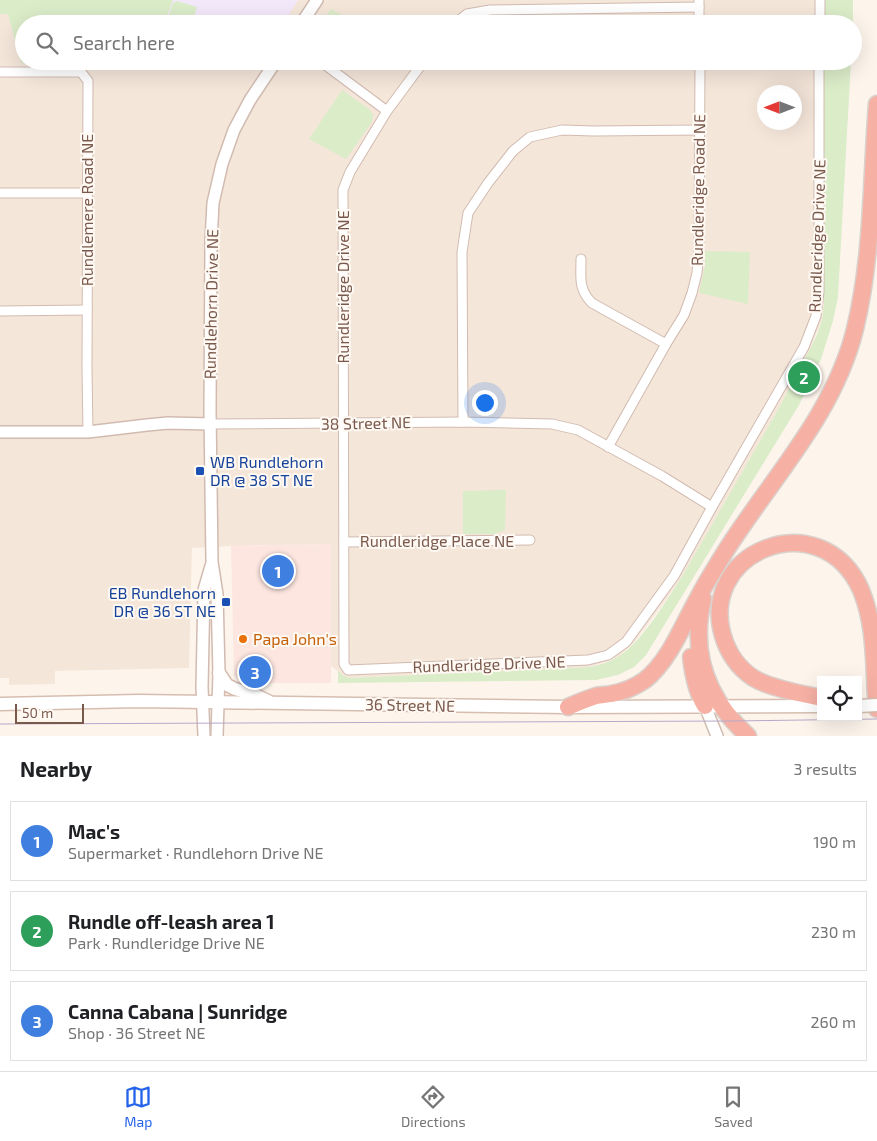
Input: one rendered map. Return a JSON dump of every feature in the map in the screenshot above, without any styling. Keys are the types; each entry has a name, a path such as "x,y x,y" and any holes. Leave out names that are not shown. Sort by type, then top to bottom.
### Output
{"highway":[{"path":"568,707 597,696 621,692 634,687 653,672 679,634 699,596 734,538 795,453 816,420 834,386 848,351 860,308 867,260 877,104"},
{"path":"817,697 792,692 757,680 732,658 722,634 720,609 725,589 734,572 753,554 777,544 790,543 816,546 838,558 854,577 866,601 873,629 877,710"},
{"path":"711,576 700,611 698,634 701,660 713,706"},
{"path":"699,596 693,616 691,646 696,688 713,706 748,736"}],"main road":[{"path":"219,674 227,685 272,703"},
{"name":"36 Street NE","path":"0,704 218,702 568,707 817,706"},
{"path":"862,706 877,706"}],"street":[{"path":"307,15 317,0"},
{"path":"820,0 820,15"},
{"path":"466,15 490,10 699,3"},
{"name":"Rundlehorn Drive NE","path":"217,736 219,674 217,594 212,562 211,241 213,203 222,164 234,130 250,100 270,70"},
{"path":"332,70 387,111"},
{"name":"Rundleridge Drive NE","path":"417,70 387,111 350,172 343,190 344,664 348,670 588,660 608,655 626,642 674,576 804,347 816,316 819,292 819,70"},
{"name":"Rundleridge Road NE","path":"608,447 684,315 698,273 700,70"},
{"name":"Rundlemere Road NE","path":"0,72 81,72 88,80 88,432"},
{"path":"463,422 462,252 468,213 513,151 530,137 562,130 699,130"},
{"path":"0,193 87,192"},
{"path":"581,259 582,286 585,296 592,303 666,344"},
{"path":"0,311 87,310"},
{"name":"38 Street NE","path":"0,432 88,432 168,424 463,422 552,424 578,430 662,476 712,507"},
{"name":"Rundleridge Place NE","path":"344,542 530,540"},
{"name":"Rundlehorn Drive NE","path":"204,736 204,590 212,562"},
{"path":"713,706 717,736"}],"shaded area":[{"path":"0,0 824,0 824,15 15,15 15,70 824,70 824,303 822,320 809,351 779,408 683,575 633,644 619,656 609,661 590,667 350,678 344,676 331,666 331,544 231,546 192,548 189,668 55,671 55,684 9,685 9,678 0,678"},
{"path":"173,0 298,0 289,15 167,15"},
{"path":"331,544 331,683 249,683 234,676 231,546"}],"green space":[{"path":"0,0 173,0 167,15 15,15 15,40 8,14 0,14"},
{"path":"824,0 853,0 853,15 824,15"},
{"path":"177,1 197,7 195,15 169,15 173,3"},
{"path":"331,9 342,15 327,15"},
{"path":"824,70 851,70 838,297 833,321 821,359 799,405 646,655 634,667 618,675 596,680 338,683 338,671 350,678 590,667 612,660 628,649 646,630 683,575 779,408 816,337 822,320 824,303"},
{"path":"342,90 369,109 373,115 372,122 346,159 309,139"},
{"path":"705,251 750,252 748,304 699,293 705,265"},
{"path":"506,490 505,530 494,534 463,534 463,491"}],"tram line":[{"path":"0,724 877,719"}],"place":[{"name":"Rundle off-leash area 1","path":"804,377"},
{"name":"WB Rundlehorn DR @ 38 ST NE","path":"200,471"},
{"name":"Mac's","path":"278,571"},
{"name":"EB Rundlehorn DR @ 36 ST NE","path":"226,602"},
{"name":"Papa John's","path":"243,639"},
{"name":"Canna Cabana | Sunridge","path":"255,672"}]}
